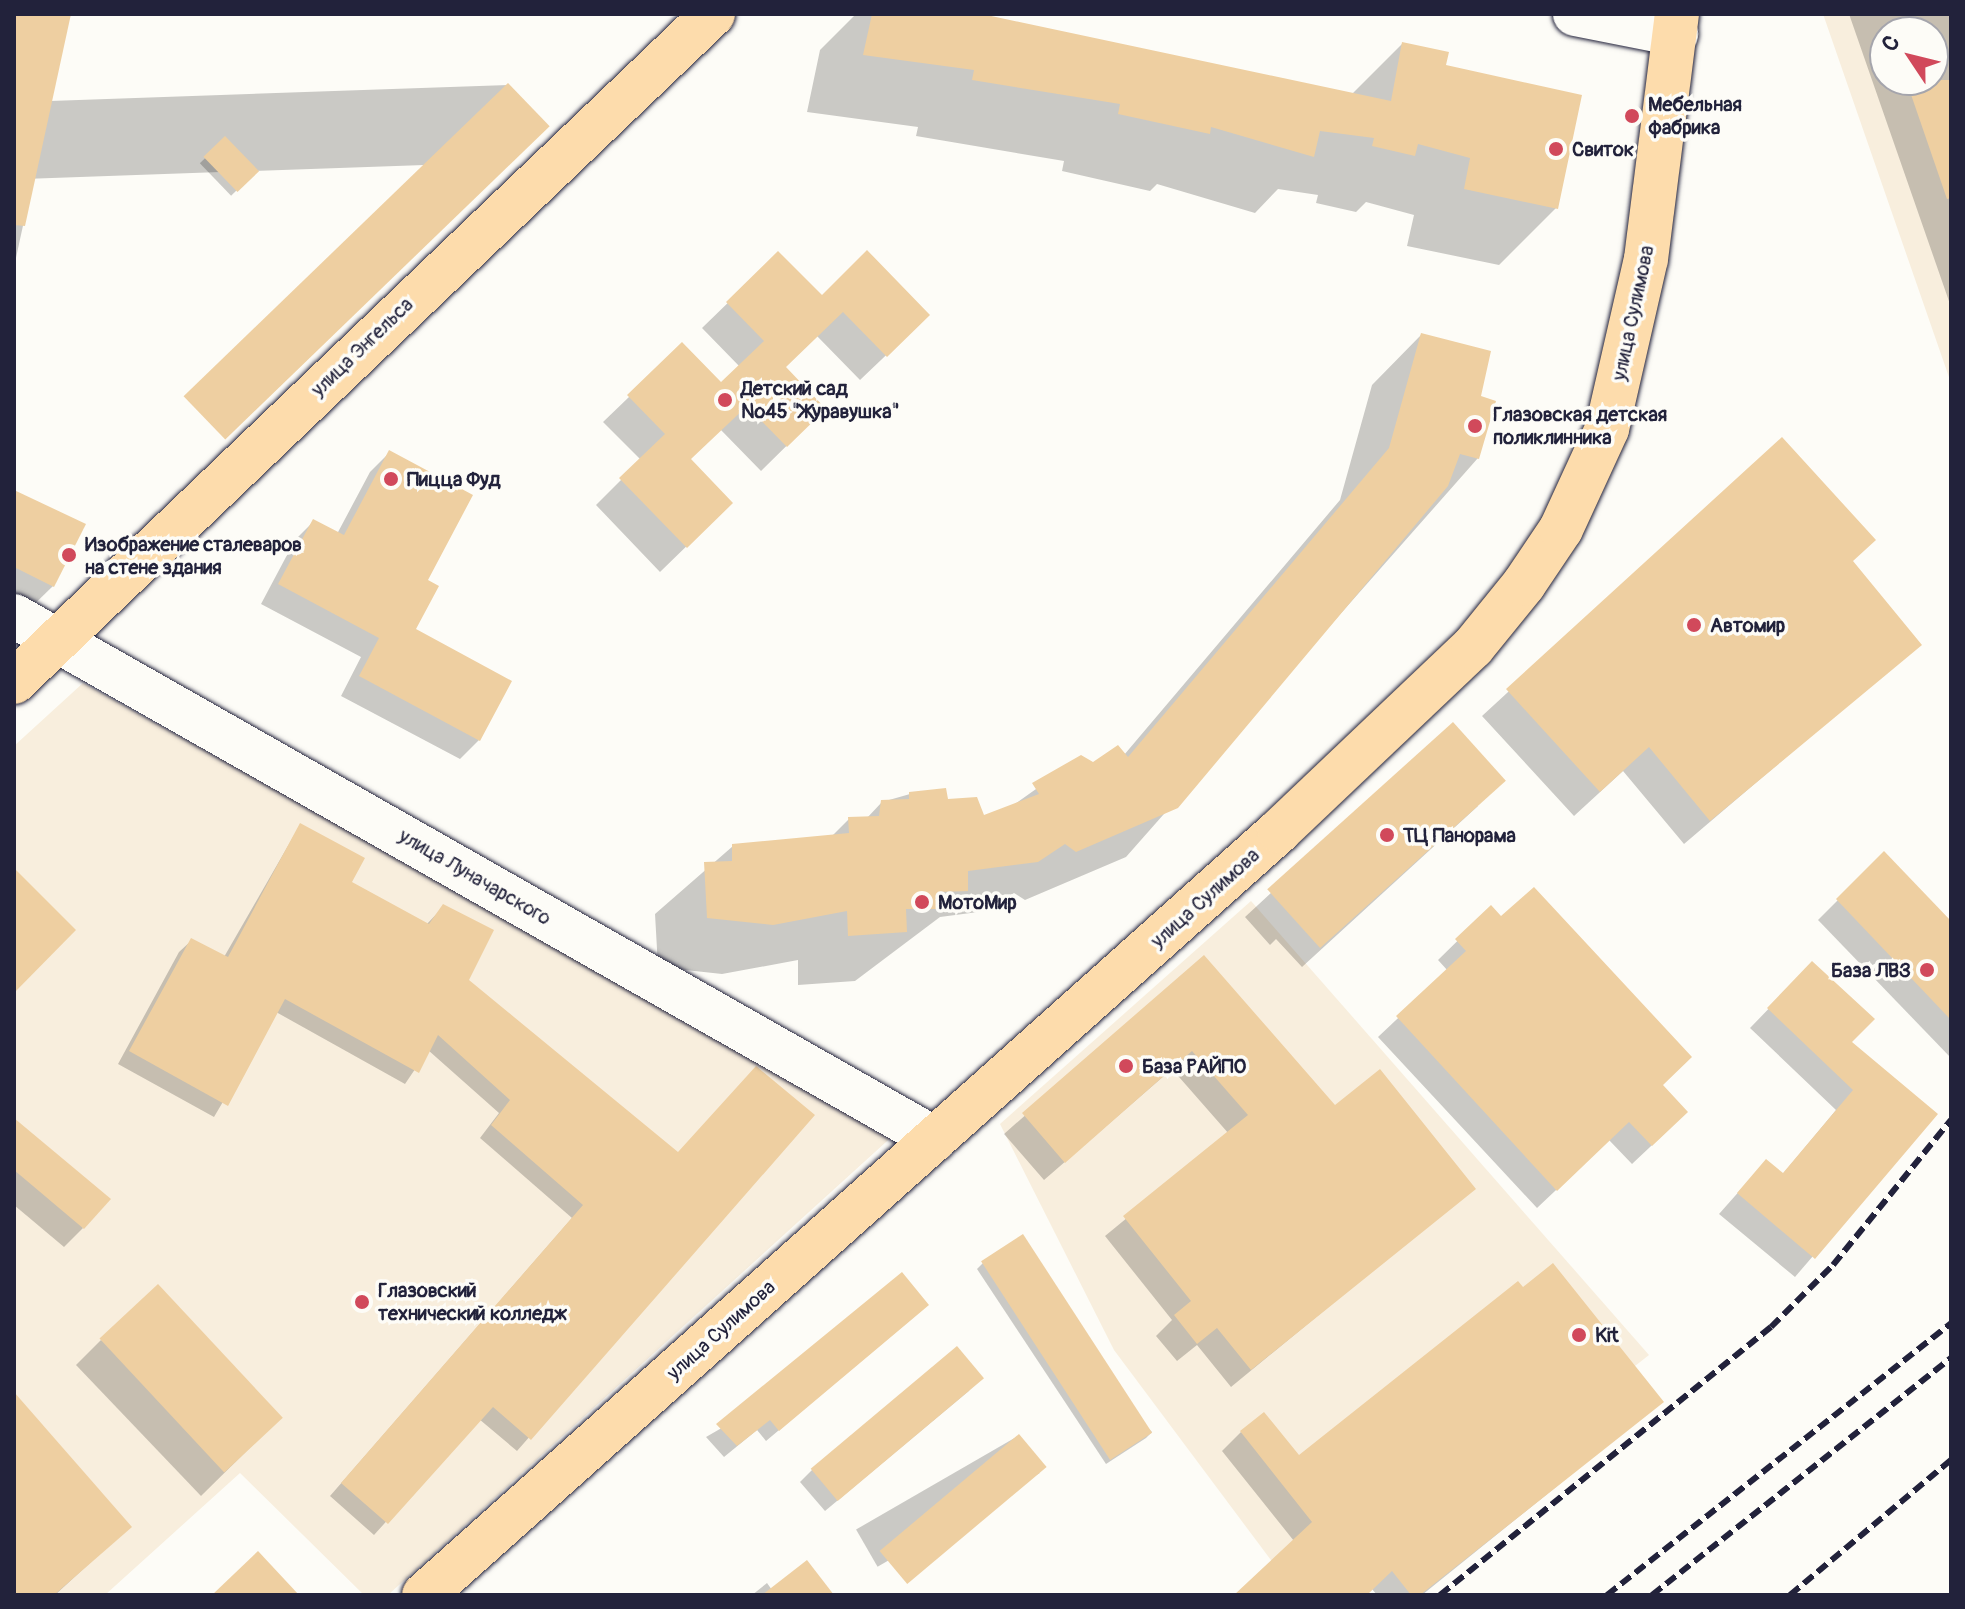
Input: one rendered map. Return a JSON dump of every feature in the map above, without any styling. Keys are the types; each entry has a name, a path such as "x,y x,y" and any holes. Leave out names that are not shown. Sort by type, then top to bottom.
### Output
{"main road":[{"name":"улица Энгельса","path":"14,682 713,14"},
{"name":"улица Сулимова","path":"424,1595 1399,719 1473,647 1532,573 1607,429 1646,259 1676,24"}],"street":[{"path":"1575,14 1676,24"},
{"name":"улица Луначарского","path":"14,616 935,1139"}],"shaded area":[{"path":"1823,14 1951,14 1951,383"},
{"name":"Глазовский технический колледж","path":"83,683 897,1132 388,1595 364,1595 240,1473 105,1595 14,1595 14,746"},
{"path":"1251,901 1649,1355 1344,1595 1297,1595 1114,1350 1000,1124"}],"building":[{"path":"14,14 71,14 25,226 14,225"},
{"path":"872,14 982,14 1391,101 1402,42 1449,52 1446,65 1582,95 1558,209 1464,189 1470,158 1418,144 1415,156 1372,146 1374,138 1320,131 1314,157 1211,127 1210,134 1118,114 1120,104 972,80 974,70 863,55"},
{"path":"1951,80 1951,198 1947,199 1912,96 1949,96"},
{"path":"508,83 550,126 225,439 184,396"},
{"path":"225,136 259,171 237,192 203,157"},
{"name":"Детский сад №45 \"Журавушка\"","path":"867,250 930,315 887,357 843,312 786,367 826,409 787,447 747,406 691,459 733,503 687,548 619,478 665,434 627,395 682,342 721,382 764,341 726,302 778,251 822,295"},
{"path":"1421,333 1491,351 1481,396 1496,401 1479,459 1460,454 1448,486 1178,808 1076,852 1065,844 1038,862 968,871 968,891 938,892 937,909 906,909 907,932 848,936 847,911 773,925 707,918 704,862 732,861 732,844 849,833 848,817 879,816 881,800 909,799 909,792 946,788 948,799 977,797 984,815 1039,794 1032,783 1081,755 1093,762 1118,745 1128,757 1389,448"},
{"name":"Автомир","path":"1782,437 1876,540 1853,561 1922,645 1710,821 1649,747 1600,792 1506,689"},
{"path":"389,450 473,495 428,580 439,586 416,629 512,681 480,741 359,676 379,638 278,584 313,519 344,535"},
{"path":"14,490 86,524 54,587 14,567"},
{"name":"ТЦ Панорама","path":"1453,722 1506,781 1320,948 1267,889"},
{"path":"300,823 365,858 352,882 429,924 443,904 494,930 469,980 678,1152 756,1066 815,1115 531,1440 493,1407 388,1524 341,1483 583,1205 491,1125 510,1100 438,1035 419,1073 285,999 228,1106 129,1051 191,938 228,957"},
{"name":"База ЛВЗ","path":"1884,851 1951,921 1951,1020 1836,899"},
{"path":"14,868 76,930 14,993"},
{"path":"1534,887 1692,1057 1663,1085 1688,1112 1652,1146 1629,1122 1557,1191 1396,1016 1466,951 1455,939 1491,905 1501,916"},
{"path":"1204,955 1335,1105 1380,1069 1476,1189 1251,1370 1217,1328 1197,1344 1174,1315 1191,1301 1123,1216 1248,1115 1192,1051 1065,1163 1022,1113"},
{"path":"1812,961 1875,1019 1852,1042 1938,1114 1815,1259 1737,1193 1766,1159 1783,1173 1853,1090 1767,1008"},
{"path":"14,1118 111,1199 84,1229 14,1170"},
{"path":"1023,1234 1152,1433 1110,1460 981,1261"},
{"path":"1553,1263 1664,1402 1420,1595 1411,1595 1392,1571 1367,1595 1234,1595 1312,1522 1240,1431 1264,1412 1299,1455 1518,1281 1523,1287"},
{"path":"902,1272 929,1305 779,1431 770,1420 737,1446 716,1424"},
{"path":"158,1284 283,1418 224,1472 99,1339"},
{"path":"957,1346 984,1378 838,1501 811,1469"},
{"path":"14,1392 132,1527 54,1595 14,1595"},
{"path":"1019,1434 1047,1467 907,1584 880,1551"},
{"path":"258,1551 299,1595 212,1595"},
{"path":"807,1560 834,1595 762,1595"}],"railway":[{"path":"1440,1595 1771,1327 1833,1265 1951,1120"},
{"path":"1607,1595 1951,1323"},
{"path":"1652,1595 1951,1358"},
{"path":"1790,1595 1951,1460"}],"place":[{"name":"Мебельная фабрика","path":"1632,116"},
{"name":"Свиток","path":"1556,149"},
{"name":"Детский сад №45 \"Журавушка\"","path":"725,400"},
{"name":"Глазовская детская поликлинника","path":"1475,426"},
{"name":"Пицца Фуд","path":"391,479"},
{"name":"Изображение сталеваров на стене здания","path":"69,555"},
{"name":"Автомир","path":"1694,625"},
{"name":"ТЦ Панорама","path":"1387,835"},
{"name":"МотоМир","path":"922,902"},
{"name":"База ЛВЗ","path":"1927,970"},
{"name":"База РАЙПО","path":"1126,1066"},
{"name":"Глазовский технический колледж","path":"362,1302"},
{"name":"Kit","path":"1579,1335"}]}
